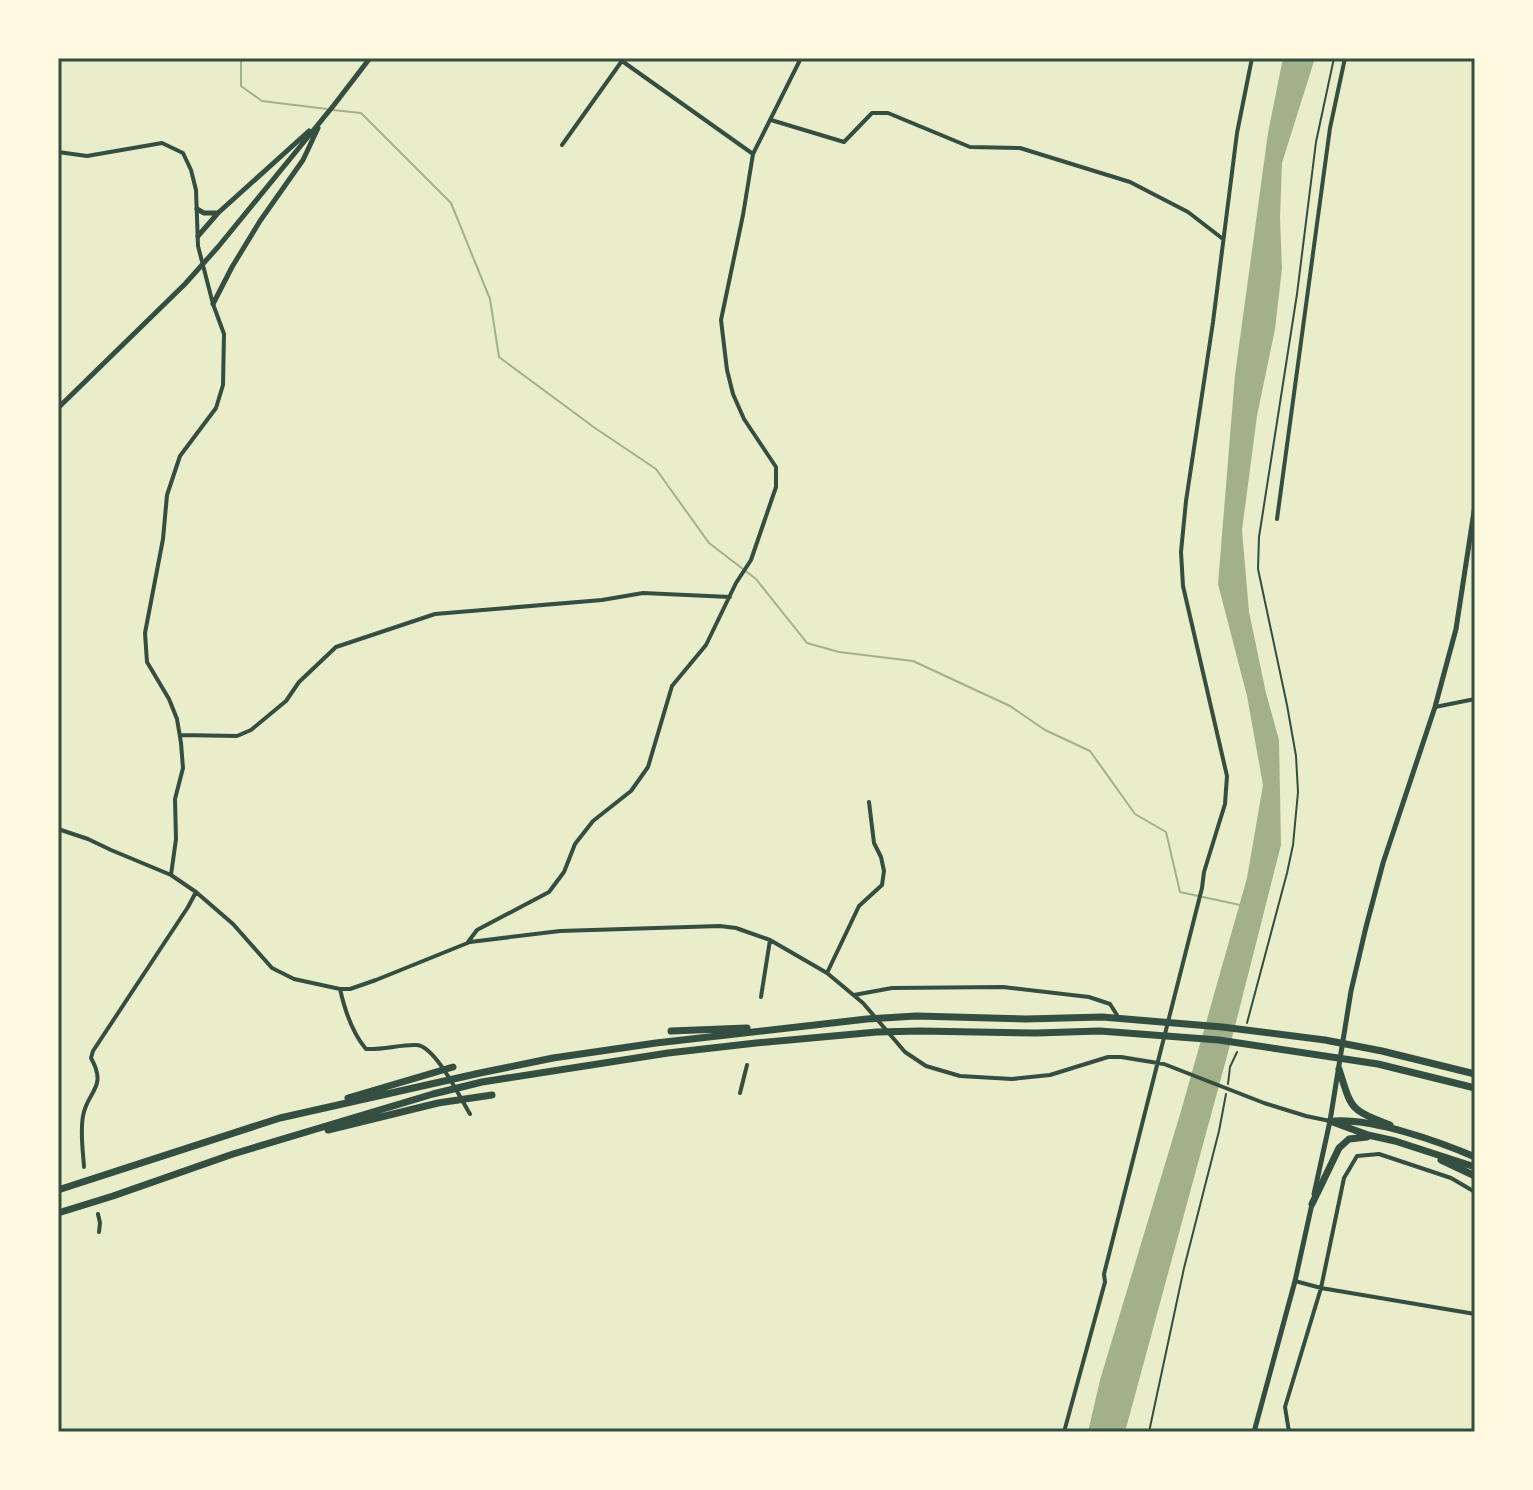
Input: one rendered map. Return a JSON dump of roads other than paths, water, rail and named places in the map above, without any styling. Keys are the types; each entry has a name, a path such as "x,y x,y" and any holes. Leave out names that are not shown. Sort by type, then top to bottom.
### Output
{"highway":[{"path":"671,1031 916,1016 1026,1019 1102,1017 1325,1040 1475,1074"},
{"path":"280,1118 553,1058 809,1024"},
{"path":"58,1213 233,1154 482,1082 668,1053 877,1032 1100,1031 1234,1042 1378,1064 1475,1088"},
{"path":"638,1063 756,1043"},
{"path":"58,1190 280,1118 453,1067"},
{"path":"1339,1069 1355,1110 1475,1157"},
{"path":"233,1154 438,1103 492,1095"},
{"path":"1330,1121 1353,1120 1418,1136"},
{"path":"1330,1121 1475,1167"},
{"path":"1312,1204 1339,1148 1349,1139 1364,1137 1395,1141"},
{"path":"1421,1150 1475,1176"}],"main road":[{"path":"58,408 185,284 218,247 370,58"},
{"path":"198,236 218,213 324,117"},
{"path":"213,304 260,221 303,160 324,117"},
{"path":"197,209 204,213 218,213"},
{"path":"1254,1432 1295,1281 1330,1121 1351,991 1369,914 1435,707 1456,629 1475,505"},
{"path":"1468,547 1475,531"}],"street":[{"path":"467,944 477,930 549,892 564,872 575,844 593,821 631,791 648,767 672,686 706,645 736,583 751,560 776,487 776,467 744,419 733,394 721,320 753,154 800,61 793,58"},
{"path":"1064,1432 1105,1282 1104,1274 1204,872 1225,804 1227,776 1183,586 1181,552 1237,133 1252,58"},
{"path":"1277,519 1330,128 1345,58"},
{"path":"562,145 623,60 753,154"},
{"path":"770,119 844,142 872,113 888,113 970,147 1020,148 1130,182 1188,212 1223,239"},
{"path":"58,152 87,156 162,143 183,153 196,190 198,246 224,334 223,385 216,408 180,456 167,495 163,539 145,633 147,662 169,699 180,735 183,768 175,799 176,839 171,875"},
{"path":"180,735 237,736 251,730 286,701 299,682 336,647 435,614 602,600 643,593 730,597"},
{"path":"1435,707 1475,699"},
{"path":"827,973 859,906 882,885 884,871 874,843 869,802"},
{"path":"58,829 171,875 233,924 272,968 294,979 350,989 467,944 508,936 687,926 736,928 770,940 827,973 854,995 905,1052 926,1066 960,1076 1032,1078 1108,1057 1121,1057 1164,1064 1248,1097 1330,1121"},
{"path":"84,1167 82,1119 98,1079 91,1058 93,1051 196,892"},
{"path":"761,997 770,940"},
{"path":"854,995 892,988 1003,987 1089,997 1110,1004 1117,1015"},
{"path":"340,989 344,1008 358,1040 366,1049 418,1045 426,1048 442,1066 470,1114"},
{"path":"740,1093 747,1065"},
{"path":"1289,1432 1285,1407 1321,1288 1344,1178 1357,1156 1379,1154 1451,1178 1475,1192"},
{"path":"98,1214 99,1232"},
{"path":"1295,1281 1475,1314"}],"waterway":[{"path":"241,58 241,86 262,101 327,109"},
{"path":"333,110 361,113 451,203 490,299 499,357 656,469 709,543 756,579 807,643 839,652 913,661 1010,706 1045,730 1090,751 1135,814 1166,832 1180,892 1240,905"}]}
